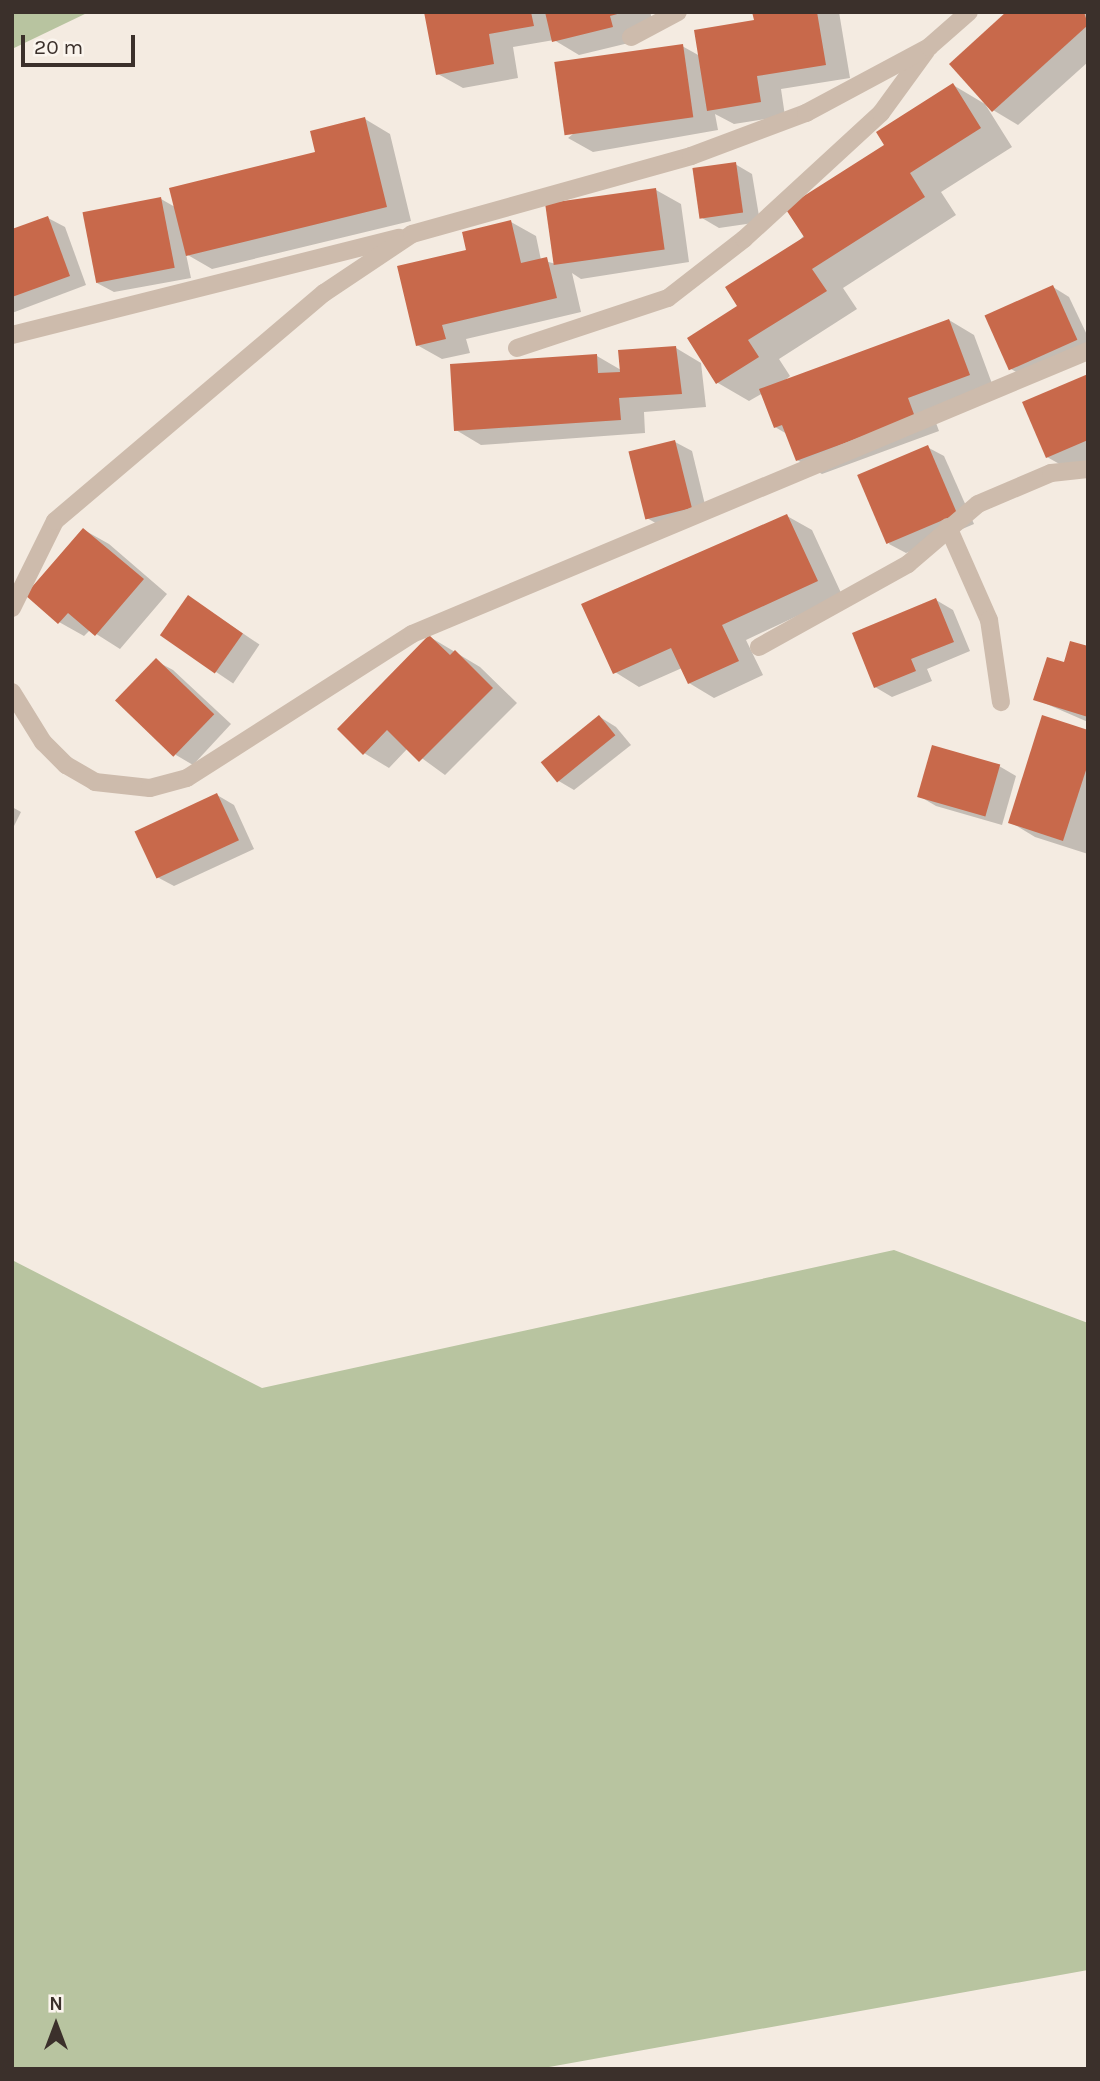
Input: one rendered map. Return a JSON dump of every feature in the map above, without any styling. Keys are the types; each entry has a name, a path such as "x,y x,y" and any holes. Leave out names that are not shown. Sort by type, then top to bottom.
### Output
{"street":[{"path":"631,37 678,12"},
{"path":"517,348 668,298 744,239 881,113 929,47 969,12"},
{"path":"12,335 412,234 691,156 806,113 929,47"},
{"path":"12,608 55,522 324,292 412,234"},
{"path":"12,692 43,742 66,765 95,782 150,788 187,778 412,634 1088,351"},
{"path":"759,647 908,564 978,504 1051,473 1088,469"},
{"path":"948,527 989,620 1001,702"}],"green space":[{"path":"12,12 89,12 12,49"},
{"path":"894,1250 1088,1323 1088,1970 538,2069 12,2069 12,1260 262,1388"}],"building":[{"path":"424,12 531,12 534,26 489,34 494,64 436,75"},
{"path":"545,12 621,13 610,16 613,27 552,42"},
{"path":"752,12 817,12 826,65 757,76 761,102 707,111 694,30 754,20"},
{"path":"1006,12 1084,12 1088,25 992,112 949,64"},
{"path":"683,44 693,117 565,135 554,62"},
{"path":"953,83 981,128 910,173 925,197 812,269 827,291 748,340 759,357 716,384 687,338 737,306 725,287 804,237 785,208 884,145 876,132"},
{"path":"365,117 387,207 186,256 169,188 315,152 310,131"},
{"path":"736,162 743,213 700,219 692,168"},
{"path":"656,188 665,249 554,265 545,204"},
{"path":"161,197 175,268 96,283 82,212"},
{"path":"48,216 70,276 12,297 12,229"},
{"path":"511,220 521,263 547,257 557,298 442,325 446,339 416,346 397,266 466,250 462,232"},
{"path":"1053,285 1077,340 1009,370 984,316"},
{"path":"949,319 970,375 908,398 915,417 796,461 782,425 774,428 759,389"},
{"path":"676,346 682,394 619,398 621,420 454,431 450,364 597,354 598,373 620,372 618,350"},
{"path":"1088,374 1088,440 1046,458 1022,402"},
{"path":"675,440 692,508 645,520 628,452"},
{"path":"928,445 957,514 886,544 857,475"},
{"path":"787,514 818,581 722,625 739,661 688,684 671,648 613,674 581,604"},
{"path":"83,528 144,579 95,636 68,613 58,624 25,595"},
{"path":"188,595 243,633 215,674 160,635"},
{"path":"936,598 954,642 911,659 916,671 874,688 852,633"},
{"path":"429,635 450,655 455,650 493,688 419,762 387,730 363,755 337,729"},
{"path":"1070,641 1088,646 1088,717 1033,700 1047,657 1064,662"},
{"path":"156,658 214,714 173,757 115,700"},
{"path":"599,715 615,735 557,782 541,762"},
{"path":"1042,715 1088,730 1088,764 1063,841 1008,823"},
{"path":"932,745 1000,765 985,816 917,797"},
{"path":"217,793 239,840 157,879 135,831"}]}
